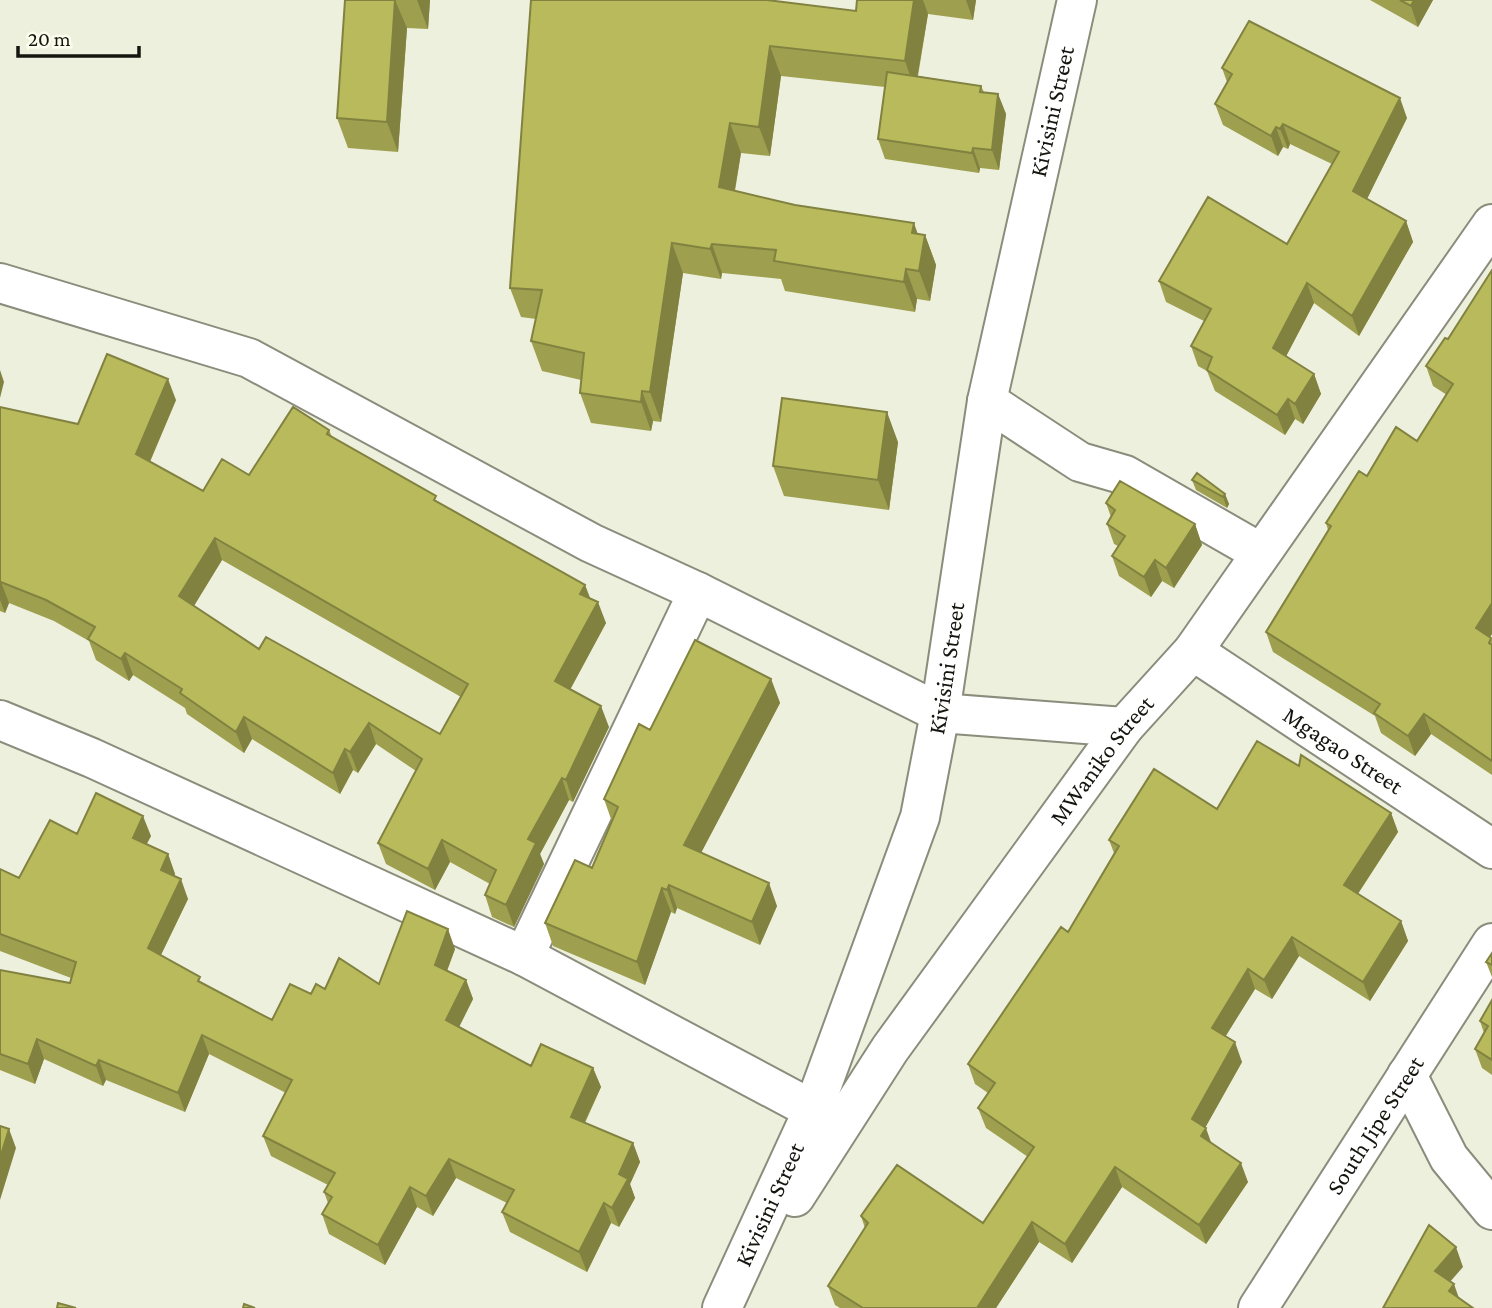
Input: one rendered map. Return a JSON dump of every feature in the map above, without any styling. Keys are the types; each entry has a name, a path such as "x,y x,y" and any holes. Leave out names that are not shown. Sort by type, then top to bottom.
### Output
{"street":[{"name":"Kivisini Street","path":"723,1308 813,1111 920,817 940,713 987,401 1077,0"},
{"name":"MWaniko Street","path":"723,1308 890,1049 1124,727 1193,651 1492,224"},
{"path":"0,283 249,358 591,543 698,592 940,713 1124,727"},
{"path":"987,401 1080,462 1125,475 1261,553"},
{"path":"524,956 698,592"},
{"name":"Mgagao Street","path":"1193,651 1492,849"},
{"path":"0,720 92,758 524,956 813,1111"},
{"name":"South Jipe Street","path":"1258,1308 1492,943"},
{"path":"1407,1075 1449,1158 1492,1210"}],"building":[{"path":"345,0 395,0 387,122 337,118"},
{"path":"531,0 767,0 856,11 857,0 914,0 905,61 770,46 759,127 730,123 719,187 795,205 914,223 912,233 925,235 919,271 906,269 904,282 774,261 776,250 712,244 710,249 672,243 650,392 642,391 641,402 580,393 584,353 531,341 542,290 510,288"},
{"path":"1400,0 1414,0 1411,6"},
{"path":"1249,21 1400,98 1353,191 1406,221 1352,316 1307,283 1273,348 1314,374 1295,404 1288,399 1277,415 1207,370 1212,357 1191,346 1211,309 1159,281 1208,197 1287,244 1339,152 1283,124 1280,129 1276,127 1271,136 1215,104 1232,74 1222,68"},
{"path":"887,72 981,86 980,92 998,94 992,150 973,148 972,153 878,139"},
{"path":"1492,270 1492,603 1476,628 1491,638 1489,643 1492,645 1492,761 1424,714 1408,736 1374,713 1380,704 1266,632 1331,526 1326,523 1359,471 1367,476 1396,427 1417,441 1453,384 1426,366 1445,338 1448,339"},
{"path":"107,354 168,379 136,454 203,491 222,459 249,475 293,407 329,430 327,434 436,496 434,500 585,585 580,594 598,602 555,681 601,706 566,780 562,778 528,839 536,843 506,905 485,895 496,870 442,840 428,869 378,843 422,759 369,723 350,752 345,749 333,773 244,717 236,732 180,693 182,689 125,653 121,659 88,639 95,627 46,600 1,582 0,585 0,407 78,424","holes":["215,538 468,684 440,734 266,637 259,649 179,596"]},
{"path":"782,398 887,412 878,480 773,466"},
{"path":"1197,473 1225,494 1223,497 1192,480"},
{"path":"1120,481 1195,524 1166,568 1155,560 1144,577 1112,556 1125,536 1107,524 1115,510 1106,503"},
{"path":"695,640 771,679 684,845 769,883 752,922 669,885 667,890 662,888 637,962 545,923 575,860 592,868 618,807 604,799 639,724 650,730"},
{"path":"1257,741 1299,766 1301,755 1391,813 1344,885 1401,921 1363,982 1292,937 1264,980 1248,969 1212,1028 1235,1042 1192,1119 1206,1128 1201,1136 1241,1163 1199,1225 1115,1167 1065,1244 1032,1222 977,1308 863,1308 828,1286 868,1223 861,1216 897,1165 983,1223 1034,1147 978,1108 995,1083 968,1064 1061,927 1068,932 1119,846 1109,840 1154,769 1217,809"},
{"path":"96,793 143,816 133,838 168,854 161,870 181,879 148,948 200,977 198,981 272,1020 290,984 311,994 316,984 325,989 339,958 379,984 407,911 448,929 435,965 466,980 446,1020 531,1066 541,1044 593,1068 571,1117 633,1143 619,1174 628,1179 612,1208 604,1203 579,1252 502,1212 514,1190 449,1159 426,1196 410,1187 378,1245 322,1214 332,1197 324,1192 335,1173 263,1136 292,1080 202,1035 178,1093 99,1060 96,1066 37,1039 28,1064 0,1054 0,970 70,983 76,962 0,934 0,869 19,878 50,820 77,834"},
{"path":"1492,953 1492,965 1486,962"},
{"path":"1492,1000 1492,1060 1475,1049 1488,1026 1480,1021"},
{"path":"0,1126 9,1129 0,1158"},
{"path":"1429,1225 1456,1247 1435,1271 1454,1284 1449,1291 1473,1308 1383,1308"},
{"path":"58,1303 76,1308 57,1308"}]}
